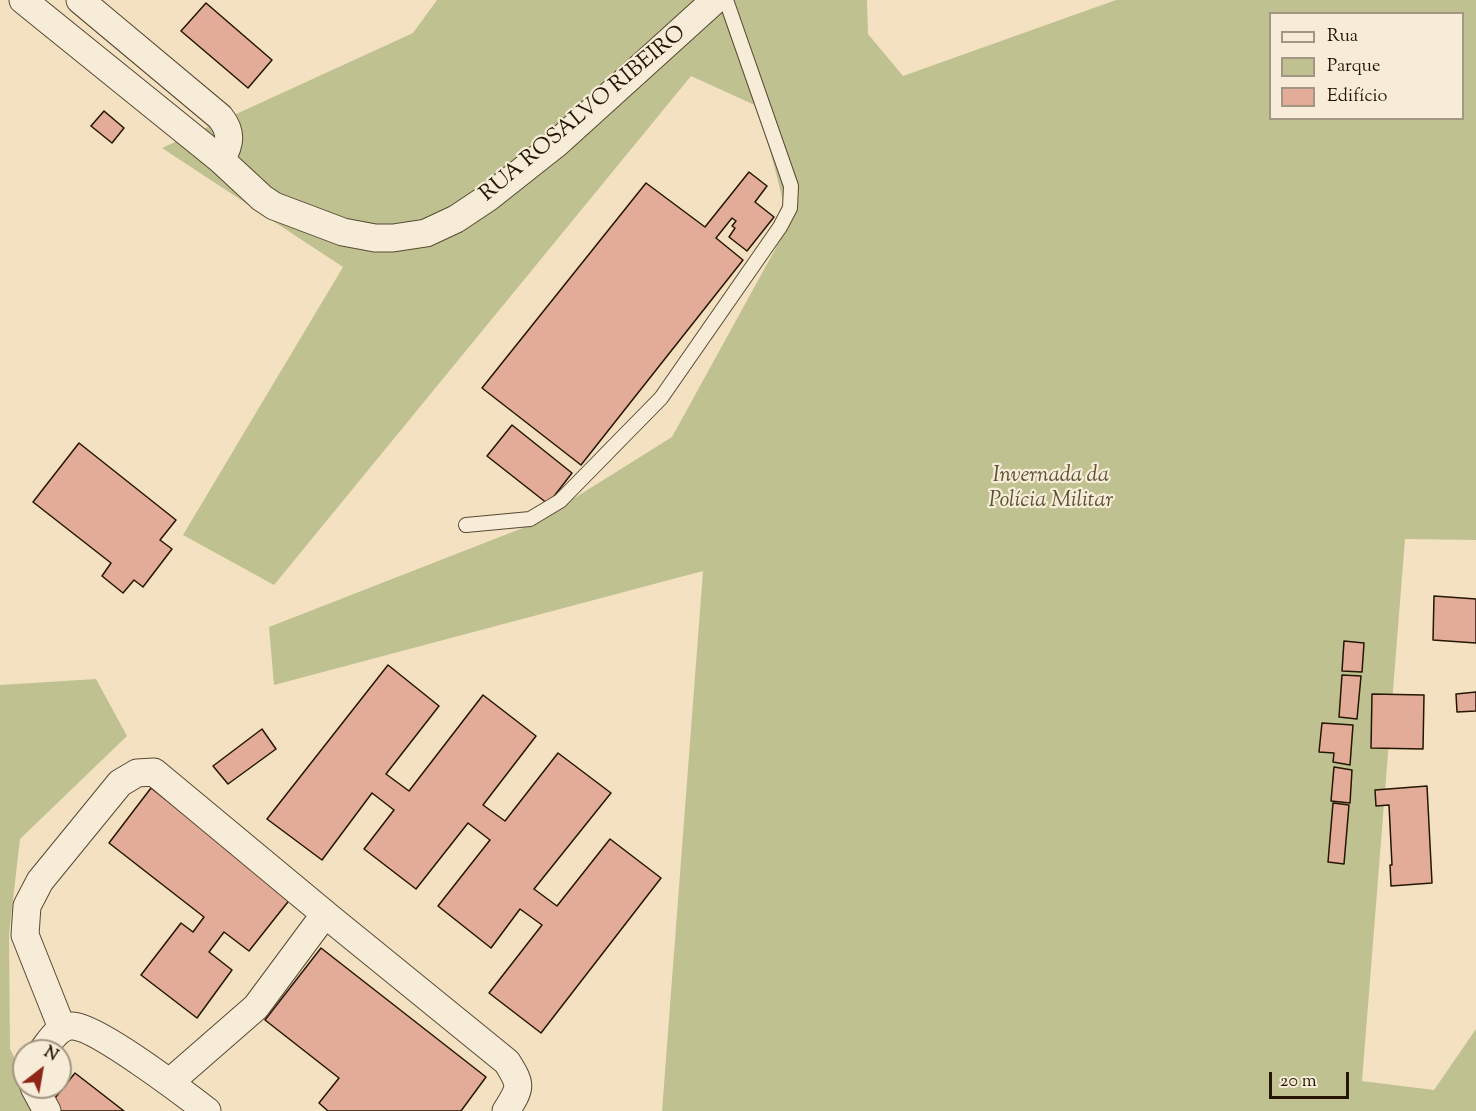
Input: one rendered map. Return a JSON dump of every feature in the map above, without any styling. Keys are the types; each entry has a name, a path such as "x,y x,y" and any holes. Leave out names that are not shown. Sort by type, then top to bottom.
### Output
{"street":[{"name":"RUA ROSALVO RIBEIRO","path":"23,0 221,160 262,198 274,206 305,219 343,232 375,238 426,233 456,219 520,174 716,0"},
{"path":"80,0 220,117 227,126 230,137 228,148 221,160"},
{"path":"62,1028 25,935 27,906 40,881 120,783 136,772 154,772 507,1062 519,1080 517,1094 506,1111"},
{"path":"170,1082 256,1007 325,914"},
{"path":"52,1039 62,1028 74,1026 92,1032 170,1082 207,1111"}],"lane":[{"path":"466,525 530,519 560,501 661,398 780,227 790,208 791,186 726,0"}],"green space":[{"name":"Invernada da Polícia Militar","path":"437,0 867,0 868,34 903,76 1116,0 1476,0 1476,540 1405,539 1362,1081 1434,1090 1476,1029 1476,1111 662,1111 703,571 274,685 269,627 533,524 672,437 789,224 759,107 691,76 274,585 183,535 343,267 162,148 413,33"},
{"path":"96,679 127,736 20,839 9,934 12,1099 34,1099 43,1111 0,1111 0,685"}],"building":[{"path":"206,3 272,60 248,88 181,31"},
{"path":"104,111 124,128 112,143 91,126"},
{"path":"749,172 767,186 755,202 774,217 747,251 729,237 735,228 732,226 736,221 732,218 716,238 743,260 581,465 482,388 646,183 705,227"},
{"path":"512,425 572,473 548,504 487,456"},
{"path":"79,443 176,520 160,540 172,549 143,587 134,580 123,593 102,576 111,563 33,502"},
{"path":"1434,596 1476,599 1476,643 1433,640"},
{"path":"1344,641 1364,643 1362,672 1342,671"},
{"path":"388,665 439,706 386,774 409,791 483,695 536,736 483,805 505,821 558,753 611,793 534,889 557,906 610,839 661,878 541,1033 489,993 542,925 520,909 491,948 438,906 490,840 468,823 416,889 364,849 394,810 372,793 322,860 267,819"},
{"path":"1342,675 1361,676 1357,719 1339,717"},
{"path":"1476,692 1476,711 1457,712 1456,694"},
{"path":"1372,694 1424,695 1423,749 1371,748"},
{"path":"1322,723 1353,725 1350,765 1333,762 1334,753 1319,752"},
{"path":"262,729 276,749 228,784 213,766"},
{"path":"1334,767 1352,770 1350,803 1331,801"},
{"path":"1427,786 1432,883 1391,886 1389,805 1376,806 1375,790"},
{"path":"151,788 291,898 249,951 224,932 209,952 232,970 197,1018 141,975 181,923 193,932 204,917 109,843"},
{"path":"1333,803 1349,805 1344,864 1328,862"},
{"path":"321,948 486,1077 461,1111 328,1111 319,1103 339,1078 265,1020"},
{"path":"75,1073 124,1111 62,1111 51,1103 54,1099 72,1099 72,1077"}]}
